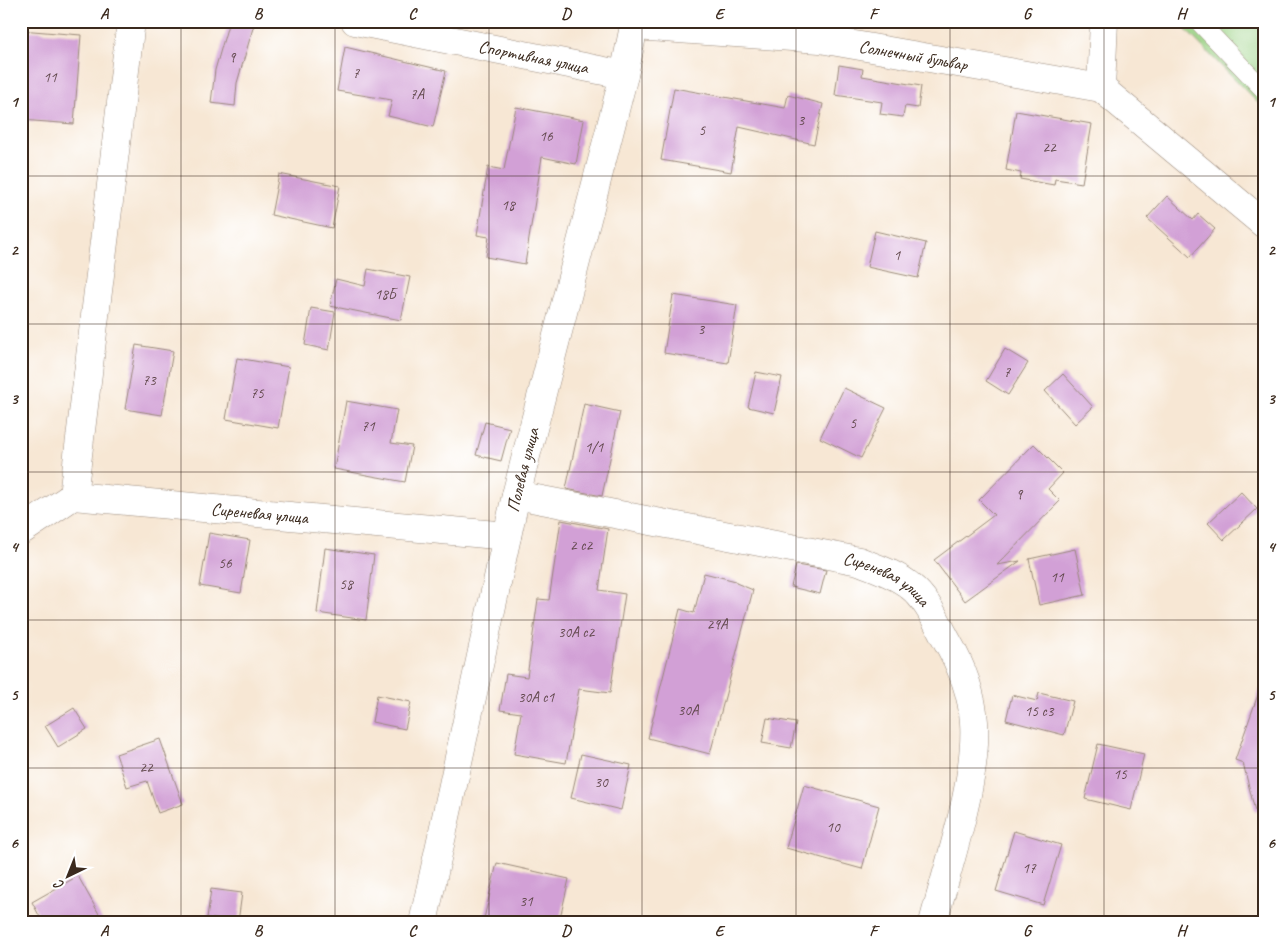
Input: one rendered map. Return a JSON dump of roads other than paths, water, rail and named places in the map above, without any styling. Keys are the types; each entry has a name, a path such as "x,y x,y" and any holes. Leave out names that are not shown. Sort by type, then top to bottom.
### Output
{"street":[{"path":"21,531 74,496 131,21"},
{"name":"Спортивная улица","path":"355,21 624,75"},
{"path":"1101,88 1104,21"},
{"name":"Полевая улица","path":"423,923 516,495 624,75 635,24"},
{"name":"Солнечный бульвар","path":"635,24 820,39 1101,88 1264,224"},
{"name":"Сиреневая улица","path":"516,495 859,561 910,586 928,605 955,655 967,683 974,721 973,755 965,798 933,923"},
{"name":"Сиреневая улица","path":"74,496 507,536"}],"lane":[{"path":"1198,21 1264,90"}]}
